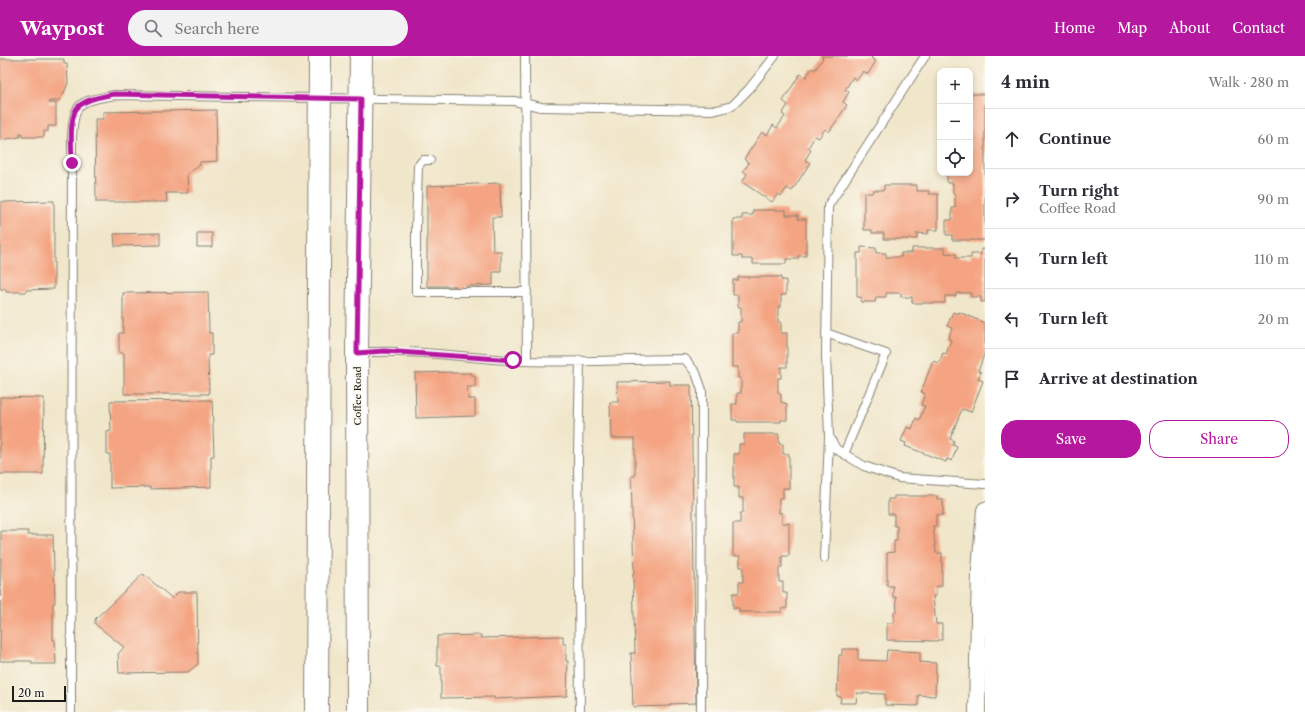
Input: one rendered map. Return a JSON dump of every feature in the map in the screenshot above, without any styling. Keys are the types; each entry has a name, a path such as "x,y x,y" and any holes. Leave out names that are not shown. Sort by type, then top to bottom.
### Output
{"main road":[{"path":"317,712 320,56"},
{"name":"Coffee Road","path":"358,712 357,353 361,56"}],"street":[{"path":"977,712 982,668 980,571 985,510"}],"lane":[{"path":"525,56 527,361"},
{"path":"71,712 73,116 78,106 90,99 114,94 514,101 541,107 717,110 732,106 749,89 775,56"},
{"path":"824,558 829,436 826,333 828,206 925,56"},
{"path":"430,160 423,160 418,166 416,292 527,292"},
{"path":"826,333 886,354 844,454"},
{"path":"357,353 384,351 420,352 527,361 685,359 696,373 702,390 701,712"},
{"path":"580,360 578,462 580,712"},
{"path":"829,436 836,449 844,454 864,466 899,478 985,484"}],"building":[{"path":"821,56 873,56 871,58 876,61 868,74 863,71 857,80 853,77 845,90 849,92 843,102 847,105 829,132 825,129 819,138 815,136 808,148 811,150 805,160 810,163 792,191 787,188 781,196 778,194 772,202 742,182 747,174 743,171 749,163 744,159 762,132 767,135 773,125 777,128 785,116 782,114 788,105 783,101 800,74 806,77 812,68 815,70 823,58"},
{"path":"0,59 64,59 64,64 67,64 68,83 64,93 58,101 49,101 49,103 56,103 56,126 48,126 48,131 44,131 44,137 22,137 22,133 20,133 20,137 0,140"},
{"path":"973,94 985,94 985,240 952,240 952,235 946,235 946,220 952,220 952,208 955,208 953,183 947,183 947,176 973,176"},
{"path":"216,110 217,161 200,162 200,165 187,174 188,193 166,193 167,202 96,202 95,119 103,119 103,112"},
{"path":"500,183 501,217 492,217 493,251 501,251 501,272 493,272 493,285 466,286 466,290 456,290 456,286 427,286 427,186"},
{"path":"884,185 917,185 917,191 929,191 929,194 938,194 938,230 928,230 928,234 917,233 917,239 884,239 884,233 872,233 872,230 864,230 864,193 872,193 873,190 884,190"},
{"path":"54,201 54,289 26,290 26,292 6,292 6,289 0,289 0,202"},
{"path":"753,210 786,210 786,215 798,215 798,219 806,219 806,256 798,256 798,259 786,259 786,264 753,264 753,259 742,259 742,256 733,256 733,219 742,219 742,215 753,215"},
{"path":"160,233 160,245 115,246 114,234"},
{"path":"197,233 212,233 212,247 197,247"},
{"path":"861,247 876,248 876,253 886,253 886,257 901,257 901,253 912,253 912,248 945,248 945,253 956,254 956,258 971,258 971,254 981,254 981,249 985,249 985,302 981,302 981,297 971,297 971,293 956,293 956,296 945,296 945,303 912,303 912,297 901,297 901,293 886,293 886,297 876,297 875,302 861,302 861,297 857,297 857,253 861,253"},
{"path":"738,277 781,277 781,280 786,280 786,295 781,295 781,307 778,307 778,322 781,322 781,333 787,333 787,367 781,367 781,378 778,378 778,393 781,395 781,402 787,404 787,420 781,420 781,422 737,422 737,420 732,420 732,404 737,404 737,393 741,393 741,378 738,378 738,367 732,367 732,333 738,333 738,322 741,322 741,307 738,307 738,295 733,295 733,280 738,280"},
{"path":"208,292 209,333 212,333 212,355 208,355 209,394 124,394 124,353 119,353 119,333 123,333 123,293"},
{"path":"953,312 958,314 959,312 985,323 985,352 978,371 981,372 978,379 983,381 971,412 962,409 950,439 954,441 953,445 957,447 952,461 947,459 946,462 905,446 906,443 901,441 907,427 912,429 916,418 919,420 925,406 921,405 925,394 921,392 933,361 939,363 943,353 946,354 951,340 948,339 952,328 947,326"},
{"path":"415,373 472,373 472,376 475,376 475,387 467,387 468,399 475,399 475,416 416,418"},
{"path":"670,381 670,385 691,385 696,703 670,704 670,706 633,707 631,653 635,653 631,476 635,476 635,438 611,438 610,402 618,402 617,382"},
{"path":"0,397 44,398 43,474 0,474"},
{"path":"212,400 214,456 211,456 211,487 150,489 150,487 110,488 110,454 107,454 107,432 111,431 110,401"},
{"path":"744,434 779,434 779,444 783,444 783,454 789,454 789,488 783,488 783,498 779,498 779,513 782,513 782,523 789,523 789,556 782,556 782,567 779,567 779,582 783,582 783,593 787,593 787,608 783,608 782,612 739,612 739,608 733,608 733,593 739,593 739,582 743,582 743,567 740,567 740,556 733,556 733,523 740,523 740,513 743,513 743,498 739,498 739,487 734,487 734,454 739,454 739,444 744,444"},
{"path":"894,496 937,496 937,499 943,499 943,515 936,515 936,526 933,526 936,553 942,553 942,586 936,586 936,596 933,596 936,624 942,624 942,640 887,640 887,623 894,623 894,612 897,612 896,597 893,597 893,586 887,586 887,553 894,552 894,541 897,541 897,526 894,526 894,514 888,514 888,499 894,499"},
{"path":"1,531 28,531 28,535 53,535 55,603 53,603 53,640 55,640 56,664 32,664 32,661 0,661"},
{"path":"143,574 173,599 178,592 197,592 198,664 188,672 119,673 118,654 124,647 95,624 95,619"},
{"path":"481,635 481,638 563,636 563,644 566,644 566,661 568,661 567,696 494,699 494,697 441,698 441,666 437,666 437,636"},
{"path":"842,649 858,649 858,660 886,661 887,650 920,652 920,662 936,663 935,696 918,695 918,706 885,705 885,694 857,693 856,703 840,703 841,697 837,696 839,655 842,655"}],"route":[{"path":"72,163 73,116 78,106 90,99 114,94 361,99 357,353 384,351 420,352 513,360"}]}
